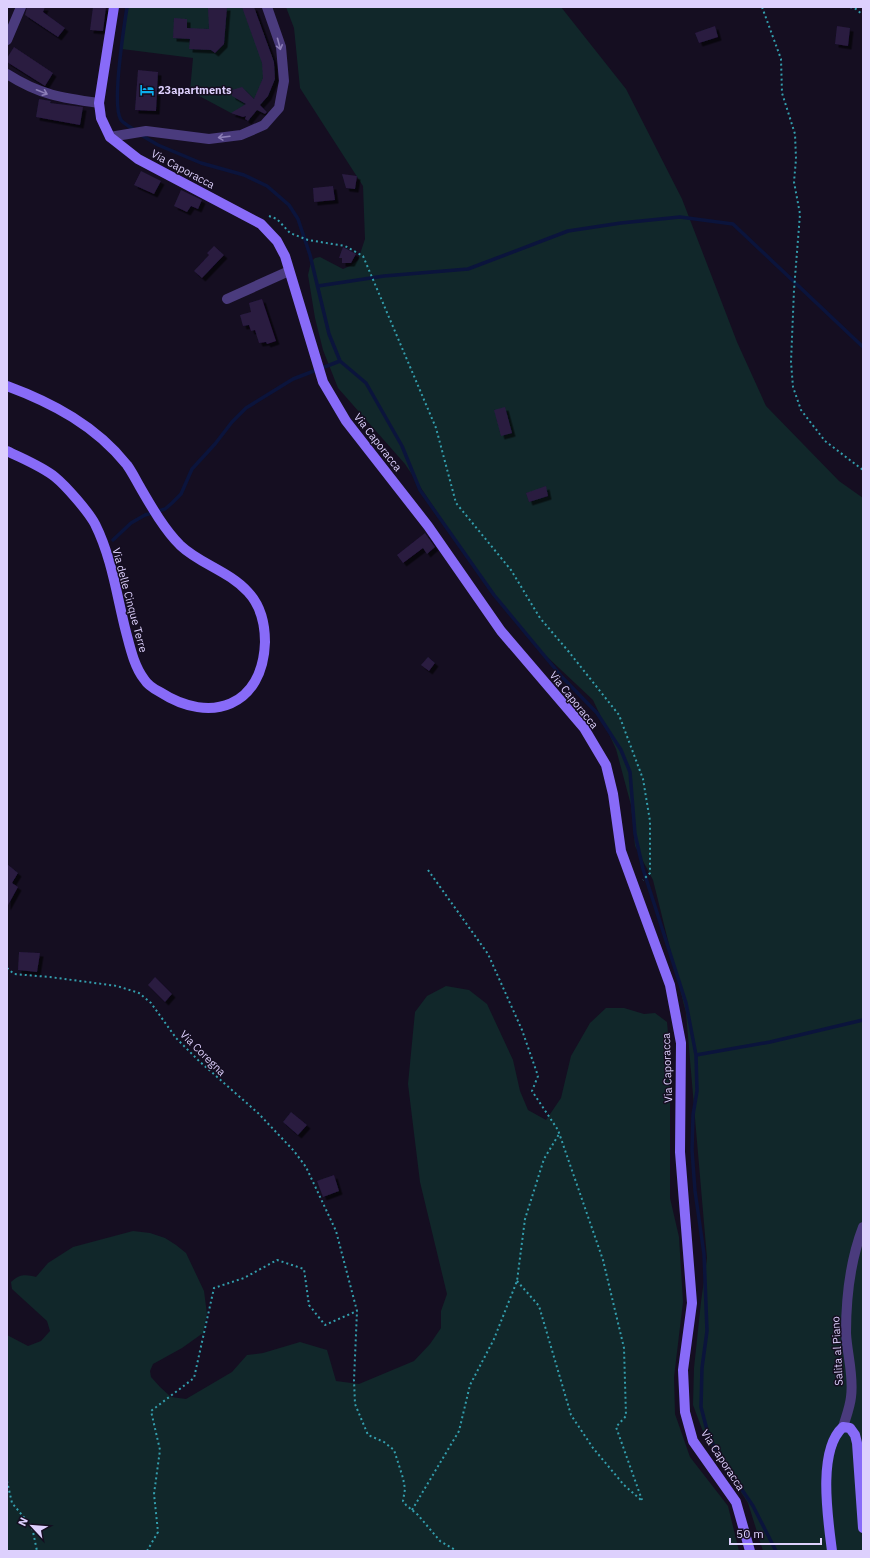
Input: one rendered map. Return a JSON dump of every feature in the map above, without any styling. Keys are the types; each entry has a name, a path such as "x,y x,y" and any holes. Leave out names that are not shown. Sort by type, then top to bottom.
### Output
{"street":[{"path":"7,40 21,7"},
{"name":"Via Caporacca","path":"114,7 99,103 100,118 110,137 138,159 261,224 277,241 289,271 323,382 346,421 428,526 501,631 584,728 606,765 613,794 621,851 670,985 681,1043 680,1152 692,1303 684,1370 684,1412 694,1441 736,1502 750,1551"},
{"path":"110,137 146,131 209,139 241,135 264,125 279,108 284,81 281,47 267,7"},
{"path":"7,74 31,88 48,95 99,103"},
{"path":"227,299 289,271"},
{"name":"Via delle Cinque Terre","path":"7,386 62,410 105,440 128,466 170,534 181,546 224,572 248,592 262,612 265,631 265,645 259,672 244,696 213,709 191,708 157,691 144,679 135,662 111,569 95,525 85,509 55,477 7,451"},
{"name":"Salita al Piano","path":"843,1427 851,1397 851,1370 846,1335 846,1306 850,1274 856,1246 863,1227"},
{"path":"832,1551 826,1485 829,1456 836,1434 843,1427 850,1428 855,1435 857,1443 863,1528"}],"path":[{"path":"762,7 781,59 782,93 795,134 796,159 794,182 800,214 794,290 791,362 793,387 801,410 825,441 863,470"},
{"path":"850,7 856,9 863,15"},
{"path":"262,213 277,219 290,233 308,240 345,246 363,256 436,428 456,503 511,570 540,618 619,715 643,779 650,821 650,873 635,887"},
{"path":"428,870 488,954 522,1030 538,1076 532,1091 559,1134 603,1260 612,1291 624,1348 626,1416 616,1427 642,1500 624,1485 593,1448 571,1415 539,1306 517,1281"},
{"name":"Via Coregna","path":"7,968 14,974 50,977 116,986 139,993 151,1002 180,1042 217,1078 258,1114 294,1151 306,1167 336,1231 357,1311 354,1380 355,1404 368,1435 384,1442 394,1450 405,1489 403,1501 412,1510"},
{"path":"457,1551 440,1540 412,1510 459,1431 470,1385 494,1339 517,1281 525,1219 544,1159 559,1134"},
{"path":"147,1551 158,1532 154,1494 160,1450 151,1411 194,1378 214,1288 244,1278 277,1260 304,1269 309,1305 325,1325 357,1311"},
{"path":"7,1481 12,1503 32,1527 37,1551"}],"green space":[{"path":"128,7 254,7 274,62 275,79 268,96 257,109 243,117 231,113 190,91 193,58 122,49"},
{"path":"286,7 561,7 626,89 682,199 737,342 766,406 839,481 863,498 863,1551 763,1551 748,1503 705,1437 693,1405 694,1368 707,1258 686,1013 653,880 635,846 631,805 616,749 593,700 541,651 485,584 405,464 338,388 323,350 315,318 308,275 311,262 315,258 320,257 343,269 358,260 365,239 363,186 300,88 294,28"},
{"path":"446,986 469,990 487,1004 513,1060 520,1091 528,1110 546,1120 561,1098 571,1056 590,1023 606,1008 624,1008 644,1014 655,1013 667,1022 670,1055 670,1198 679,1237 683,1302 674,1377 675,1414 690,1457 728,1506 739,1551 7,1551 7,1335 28,1346 41,1341 50,1331 47,1321 12,1289 11,1282 17,1277 23,1275 36,1277 48,1263 73,1247 133,1231 150,1233 165,1238 186,1253 204,1291 207,1314 203,1333 182,1348 153,1364 150,1371 151,1377 171,1397 186,1399 232,1372 247,1355 263,1353 300,1342 327,1350 336,1381 359,1384 414,1361 430,1344 441,1328 441,1311 447,1294 420,1182 408,1084 415,1012 427,996"}],"building":[{"path":"27,7 45,7 43,12 65,28 58,37 25,15"},
{"path":"93,7 106,7 103,31 90,30"},
{"path":"227,7 224,44 215,53 211,50 189,49 190,39 173,38 174,18 187,19 187,28 209,29 208,8"},
{"path":"242,7 254,7 274,62 275,79 268,96 260,105 267,112 265,114 257,110 248,121 245,119 246,116 243,117 231,113 246,104 232,96 232,90 242,87 254,99 263,78 262,63"},
{"path":"715,26 718,37 699,43 695,33"},
{"path":"837,26 850,28 848,46 835,44"},
{"path":"14,47 53,73 45,86 7,62 7,58"},
{"path":"138,70 158,72 156,111 135,110"},
{"path":"39,99 51,101 50,103 83,107 80,125 36,117"},
{"path":"141,171 161,181 154,194 134,185"},
{"path":"342,174 357,176 355,189 346,188"},
{"path":"333,186 335,200 314,202 313,188"},
{"path":"181,190 202,200 198,209 191,206 187,212 174,206"},
{"path":"214,246 224,255 202,278 194,271 209,255 207,253"},
{"path":"343,247 356,254 351,263 342,263 342,258 339,258"},
{"path":"262,299 276,341 267,344 266,342 259,343 255,330 251,331 249,325 243,326 240,315 251,312 249,303"},
{"path":"505,407 512,433 501,436 494,410"},
{"path":"546,486 548,496 529,502 526,493"},
{"path":"425,533 435,547 427,554 423,548 403,563 397,555"},
{"path":"428,657 435,663 429,671 421,665"},
{"path":"7,864 18,873 12,883 18,887 7,907"},
{"path":"19,952 40,953 37,972 18,970"},
{"path":"155,977 172,994 165,1002 148,985"},
{"path":"291,1112 307,1125 298,1135 283,1122"},
{"path":"334,1175 339,1191 323,1197 317,1181"}],"waterway":[{"path":"127,7 119,66 117,99 118,112 121,120 136,131"},
{"path":"141,135 158,145 201,163 244,175 267,186 289,205 298,219 310,255 329,334 340,361 366,383 402,446 420,490 494,595 562,677 597,713 621,750 630,772 635,834 643,869 686,1003 696,1055 697,1091 693,1115 692,1150 695,1191 704,1254 707,1331 702,1368 701,1407 707,1430 717,1453 753,1506 776,1551"},
{"path":"318,286 384,276 468,269 568,231 621,223 680,217 733,224 863,347"},
{"path":"113,540 131,523 145,515 165,509 172,503 181,494 192,469 215,444 232,422 246,408 293,379 340,361"},
{"path":"696,1055 770,1042 863,1020"}],"place":[{"name":"23apartments","path":"147,90"}]}
